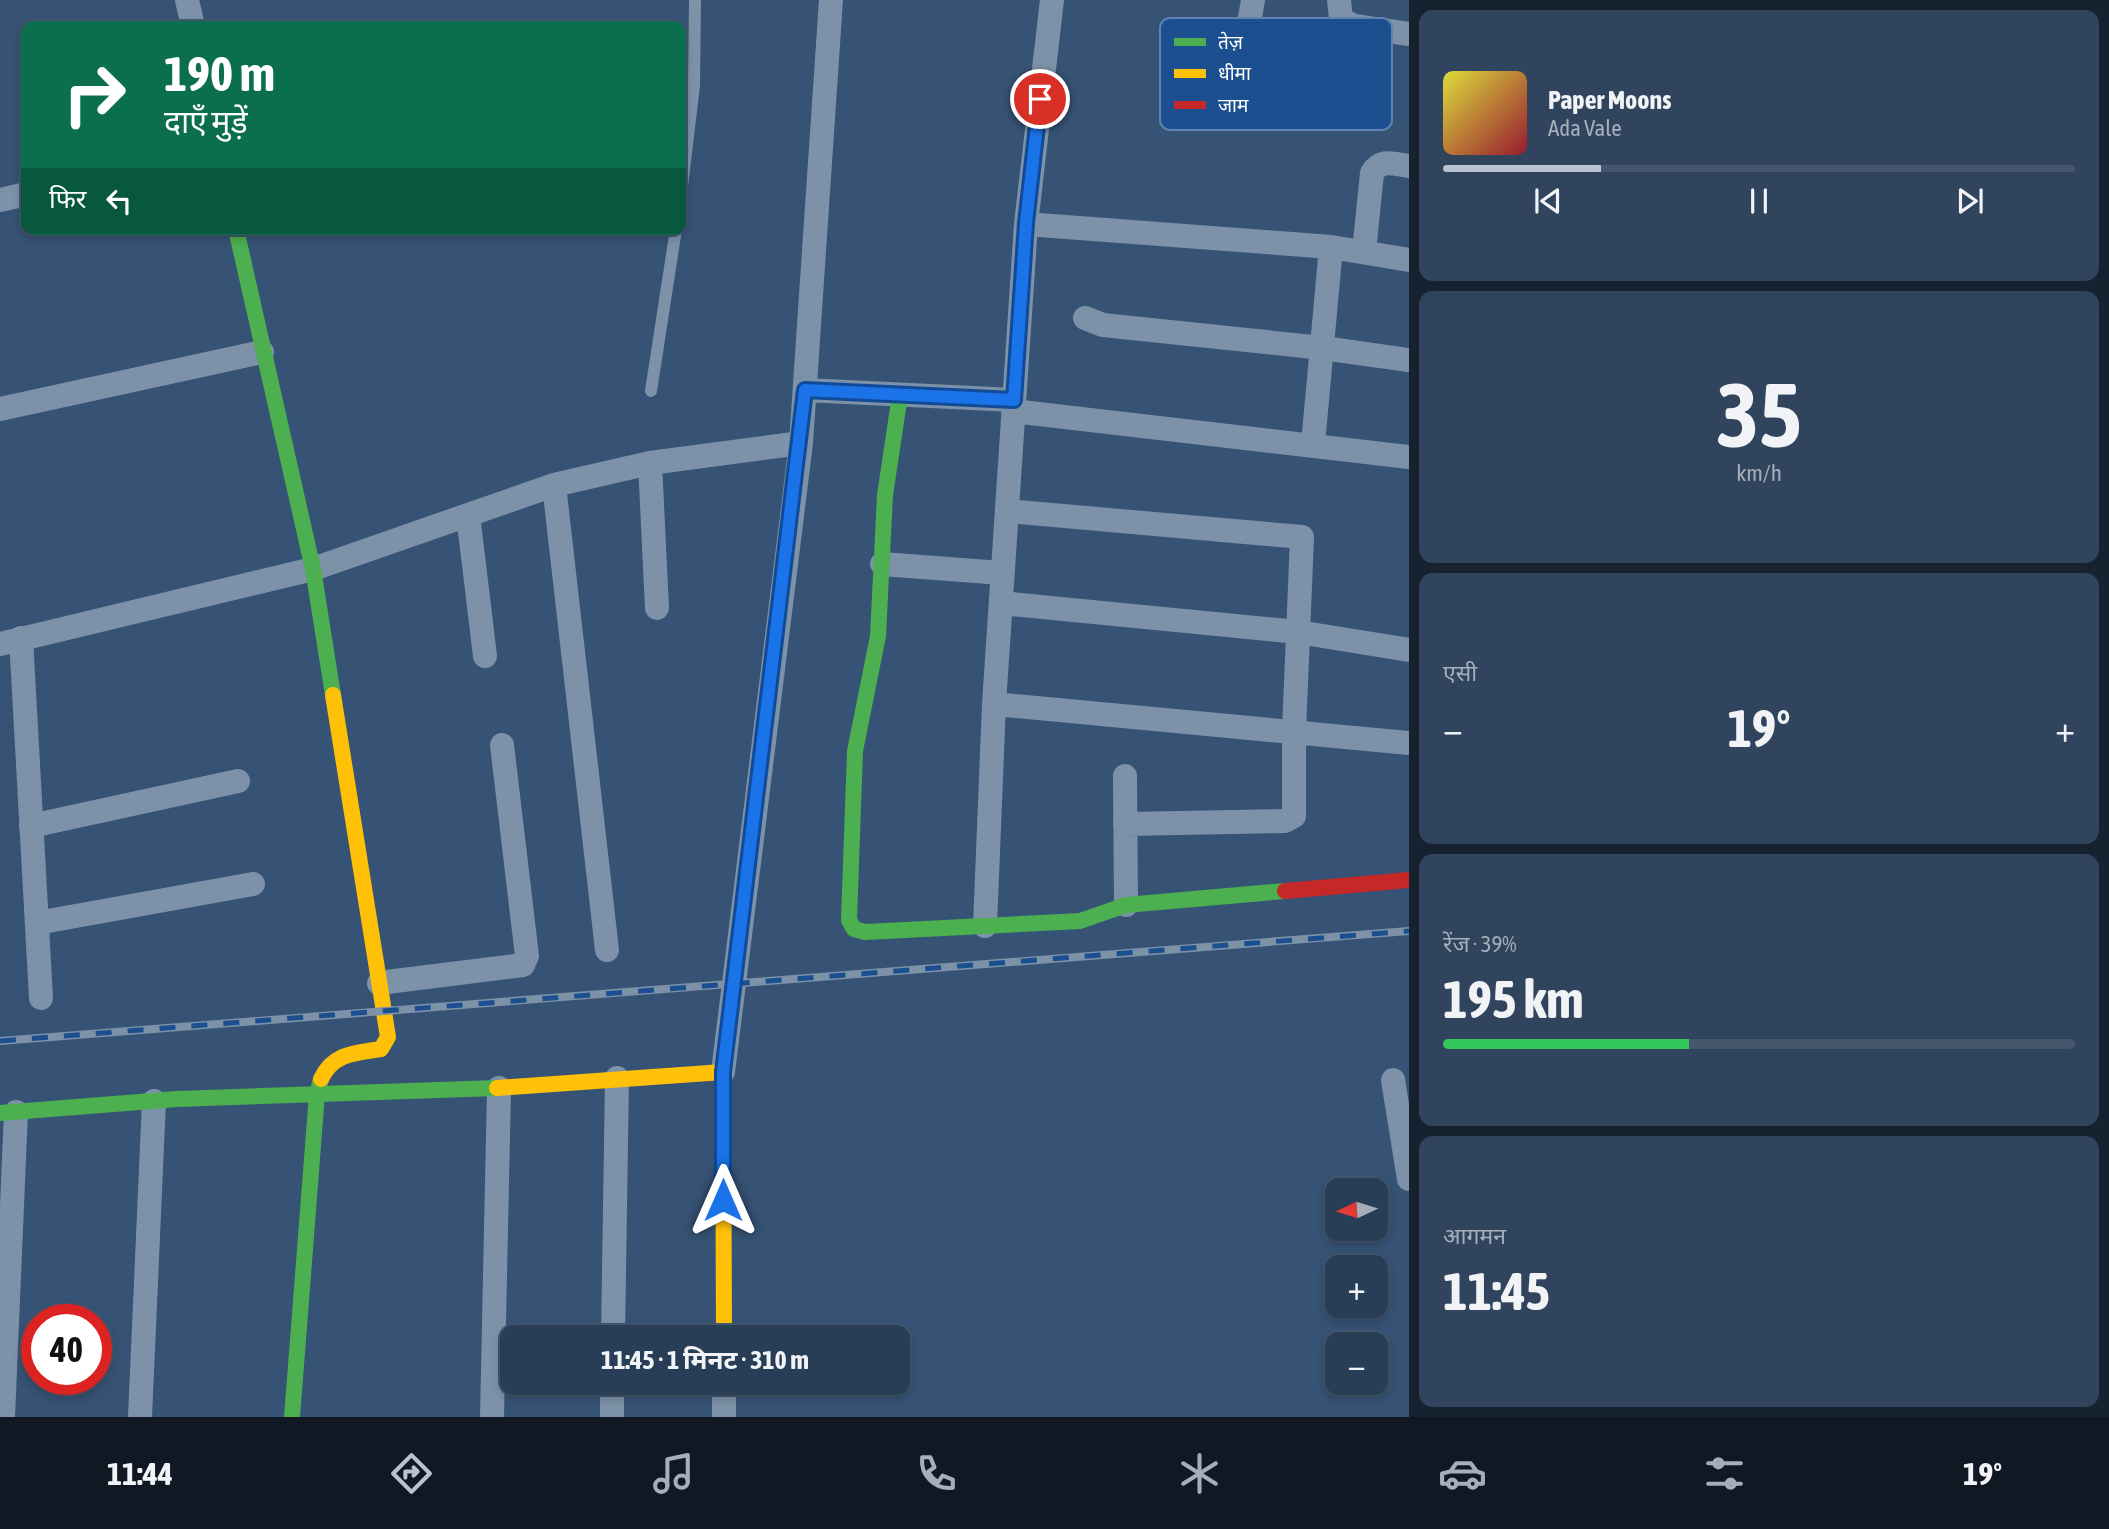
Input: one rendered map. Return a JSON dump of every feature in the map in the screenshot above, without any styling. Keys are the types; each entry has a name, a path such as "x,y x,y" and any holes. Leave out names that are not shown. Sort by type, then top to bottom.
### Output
{"street":[{"path":"187,0 192,21"},
{"path":"724,1325 723,1072 801,443 831,0"},
{"path":"985,926 994,704 1026,223 1052,0"},
{"path":"1250,18 1253,0"},
{"path":"1339,0 1341,18"},
{"path":"1364,252 1372,173 1384,162 1409,166"},
{"path":"0,200 21,195"},
{"path":"1026,223 1331,247 1409,260"},
{"path":"237,235 313,569 387,1043 381,1049 331,1059 322,1070 317,1094 292,1417"},
{"path":"1313,444 1331,247"},
{"path":"1085,318 1103,325 1323,348 1409,360"},
{"path":"0,409 262,352"},
{"path":"805,390 900,395 1014,406 1409,457"},
{"path":"900,395 886,485 878,636 855,751 849,920 854,929 865,932 1080,921 1126,905 1409,880"},
{"path":"41,998 31,826 11,641 313,569 554,485 650,463 801,443"},
{"path":"650,463 657,608"},
{"path":"554,485 607,950"},
{"path":"1007,511 1302,537 1294,732 1294,816 1285,821 1125,824"},
{"path":"468,515 485,656"},
{"path":"882,564 1002,573"},
{"path":"1001,603 1298,632 1409,650"},
{"path":"994,704 1409,743"},
{"path":"379,983 523,965 527,956 502,745"},
{"path":"1125,776 1126,905"},
{"path":"31,826 238,781"},
{"path":"37,923 253,884"},
{"path":"3,1417 8,1112 154,1101 499,1088 723,1072"},
{"path":"613,1325 617,1078"},
{"path":"1393,1080 1409,1180"},
{"path":"492,1417 499,1088"},
{"path":"140,1417 154,1101"},
{"path":"612,1395 612,1417"},
{"path":"724,1395 724,1417"}],"lane":[{"path":"686,112 695,0"},
{"path":"651,391 675,235"}],"railway":[{"path":"0,1041 1409,931"}],"traffic: fast":[{"path":"237,235 313,569 333,695"},
{"path":"900,395 885,495 878,636 855,751 849,920 854,929 865,932 1080,921 1126,905 1285,891"},
{"path":"292,1417 317,1094 321,1079"},
{"path":"0,1113 177,1099 497,1088"}],"traffic: slow":[{"path":"321,1079 338,1059 354,1053 381,1049 388,1037 333,695"},
{"path":"497,1088 723,1072 724,1325"}],"traffic: jam":[{"path":"1285,891 1409,880"}],"route":[{"path":"723,1200 723,1072 732,982 801,443 805,390 1014,400 1026,223 1040,99"}]}
